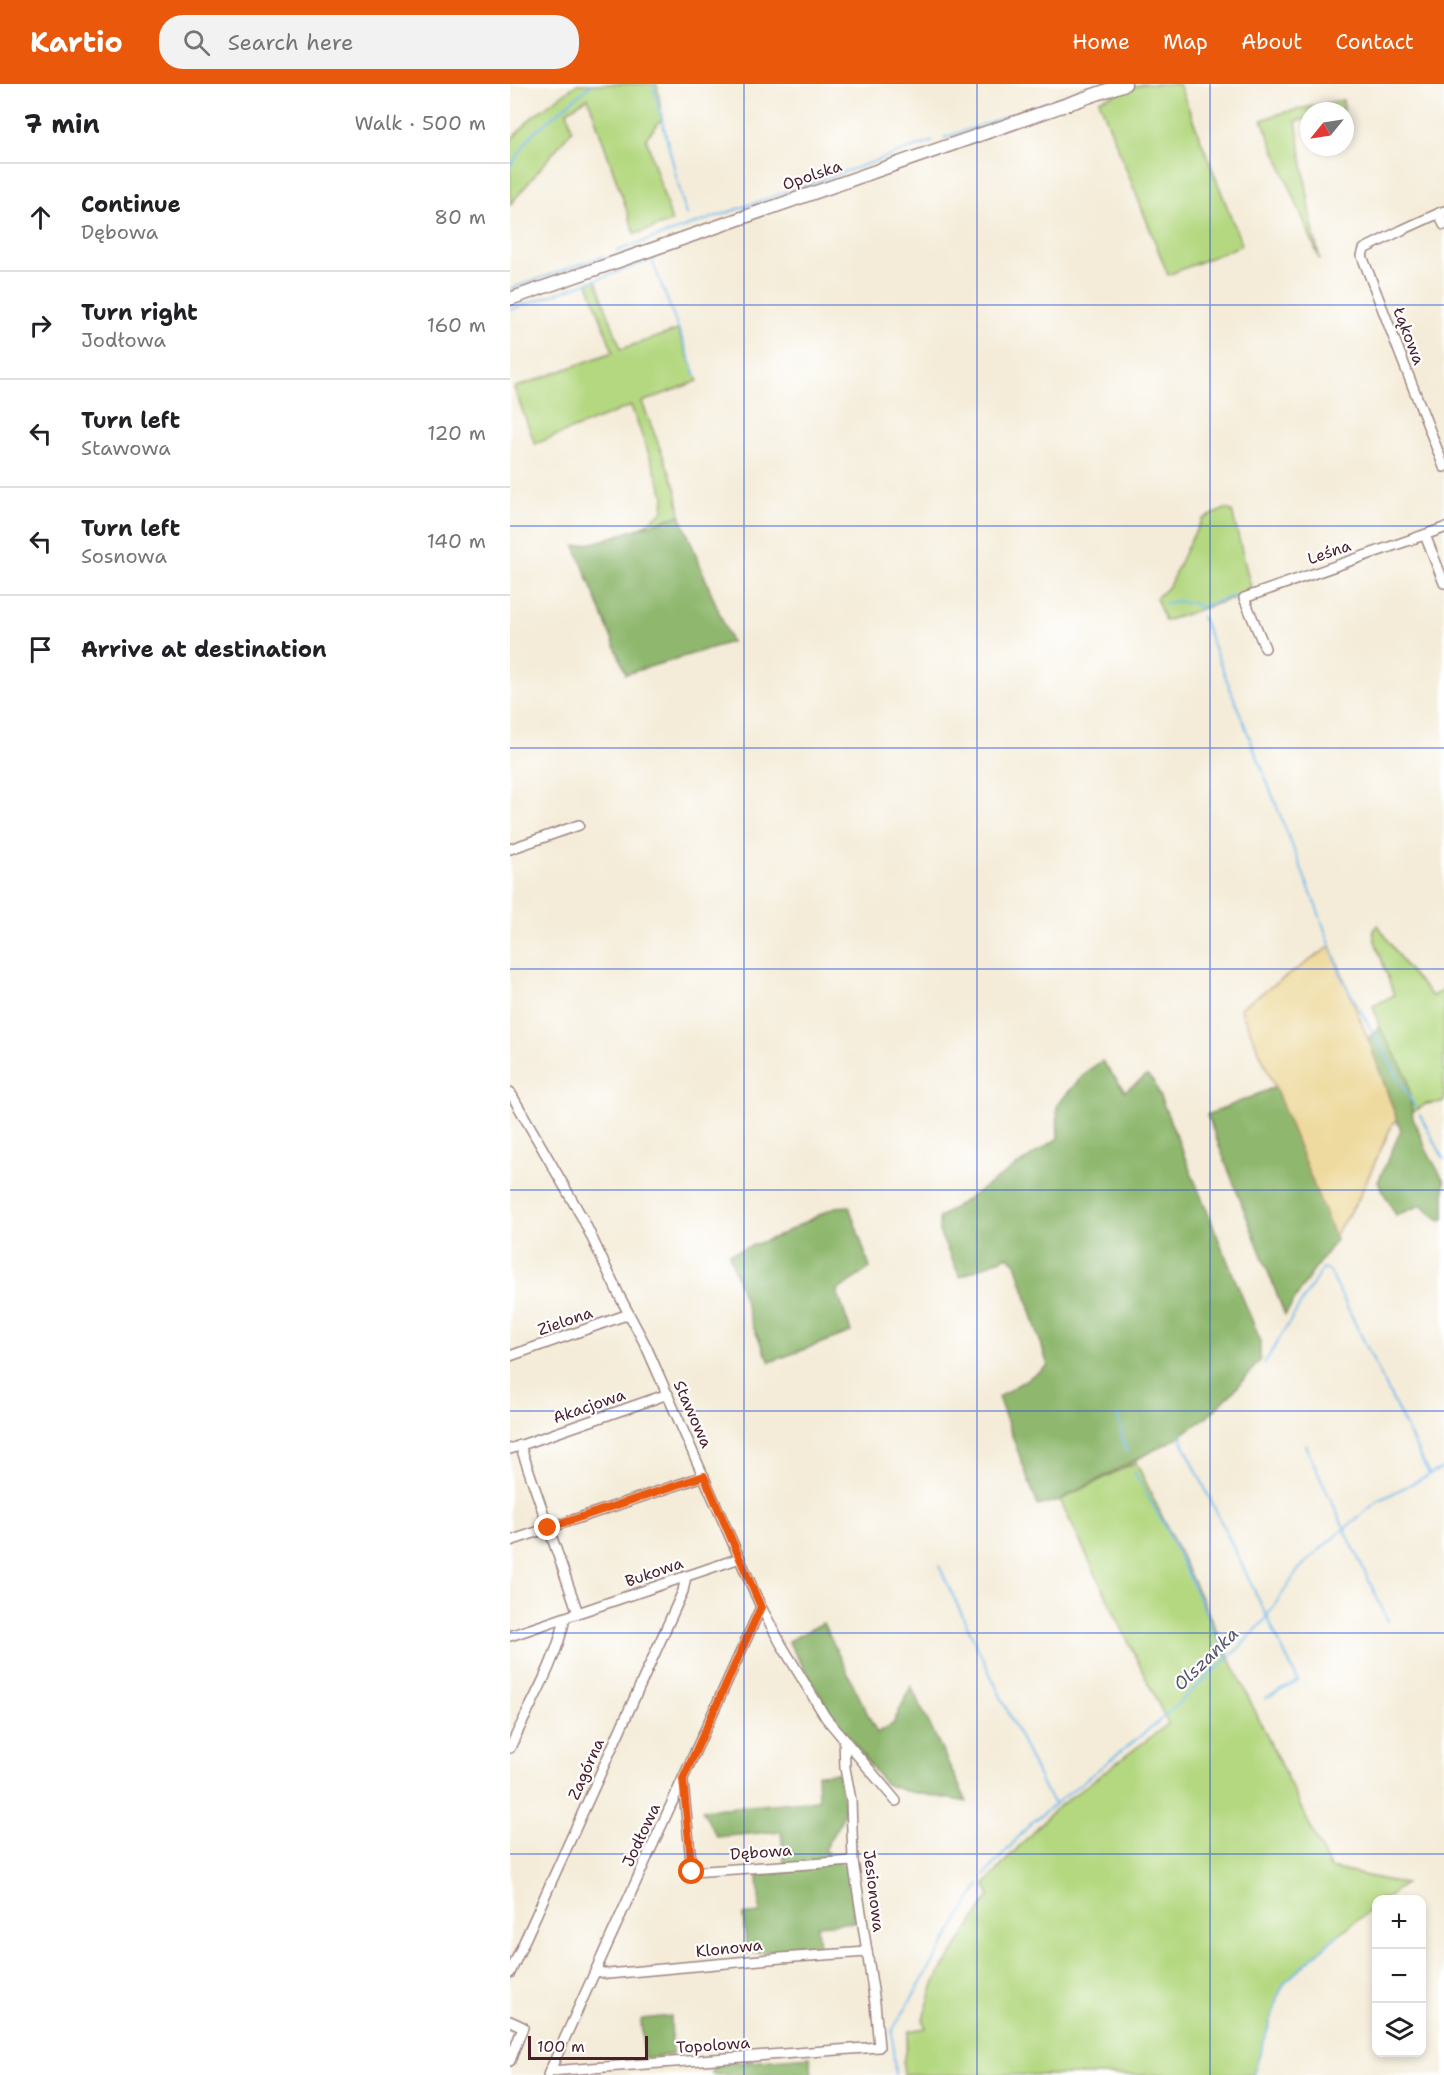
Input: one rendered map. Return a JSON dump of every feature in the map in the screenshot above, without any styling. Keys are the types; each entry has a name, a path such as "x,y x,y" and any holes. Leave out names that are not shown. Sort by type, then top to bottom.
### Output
{"main road":[{"name":"Opolska","path":"510,299 1125,84"}],"street":[{"path":"1442,212 1444,225"},
{"name":"Łąkowa","path":"1442,212 1365,249 1362,256 1444,467"},
{"name":"Leśna","path":"1264,648 1244,598 1444,528"},
{"path":"1425,535 1444,583"},
{"path":"510,849 579,825"},
{"name":"Stawowa","path":"510,1093 583,1219 646,1346 761,1607 826,1718 896,1801"},
{"name":"Zielona","path":"510,1356 629,1314"},
{"name":"Akacjowa","path":"510,1449 668,1394"},
{"path":"520,1445 578,1613"},
{"path":"510,1541 704,1476"},
{"name":"Bukowa","path":"510,1636 740,1558"},
{"name":"Zagórna","path":"510,1973 673,1611 686,1576"},
{"name":"Jodłowa","path":"549,2073 761,1607"},
{"path":"510,1748 553,1656 565,1618"},
{"name":"Jesionowa","path":"844,1738 845,1768 851,1800 854,1861 875,2003 879,2047"},
{"name":"Dębowa","path":"683,1779 692,1872 854,1861"},
{"name":"Klonowa","path":"596,1971 608,1974 867,1952"},
{"path":"510,2021 523,2027 510,2061"},
{"name":"Topolowa","path":"549,2073 879,2047"}],"green space":[{"path":"577,84 657,84 662,119 646,138 672,222 635,234 588,98 567,111 572,130 510,205 510,141 532,117"},
{"path":"1142,84 1179,84 1242,245 1168,275 1099,100"},
{"path":"1300,109 1300,120 1296,121 1300,156 1320,260 1262,120"},
{"path":"596,280 621,349 678,330 698,381 642,402 676,489 680,515 641,528 663,511 664,495 631,406 535,444 514,388 613,352 588,283"},
{"path":"1225,509 1232,511 1252,592 1165,621 1156,598 1169,586 1203,519"},
{"path":"680,515 731,642 626,674 575,546 597,542"},
{"path":"1378,925 1406,967 1432,996 1444,990 1444,1102 1426,1104 1411,1113 1407,1076 1379,1026 1373,1006 1394,995 1374,938 1373,930"},
{"path":"1379,1026 1407,1076 1413,1118 1427,1151 1444,1181 1444,1219 1441,1221 1422,1205 1396,1215 1378,1182 1401,1130 1368,1039"},
{"path":"1102,1061 1125,1091 1147,1076 1154,1082 1260,1340 1260,1361 1208,1416 1175,1439 1060,1500 1038,1506 998,1397 1048,1366 1016,1263 1008,1256 960,1277 939,1232 939,1218 1058,1138 1057,1105 1087,1071"},
{"path":"1275,1087 1336,1240 1285,1315 1207,1115"},
{"path":"849,1206 870,1268 837,1291 851,1332 770,1362 753,1327 729,1254 778,1236 835,1207"},
{"path":"1136,1462 1330,1868 1405,1884 1390,1895 1372,1895 1372,1909 1339,1934 1285,1982 1253,2075 904,2075 903,2063 909,2031 926,2028 923,2019 935,1981 990,1895 985,1885 1054,1810 1168,1724 1060,1500"},
{"path":"823,1623 877,1733 893,1724 911,1686 967,1802 906,1791 885,1784 831,1714 788,1641"},
{"path":"838,1773 845,1813 824,1850 850,1870 854,1922 817,1925 819,1948 747,1953 743,1915 760,1913 758,1874 785,1873 781,1831 717,1837 702,1810 818,1800 817,1774"},
{"path":"671,2016 672,2055 644,2059 642,2019"},
{"path":"810,2057 812,2075 712,2075 712,2065"}],"sand":[{"path":"1331,946 1397,1120 1392,1125 1358,1200 1334,1236 1275,1087 1240,1008"}],"waterway":[{"path":"510,167 532,134 592,84"},
{"path":"653,84 686,215"},
{"path":"1091,87 1105,84"},
{"path":"944,138 1080,91"},
{"path":"617,251 933,141"},
{"path":"510,289 604,256"},
{"path":"510,310 655,259"},
{"path":"652,260 696,375"},
{"path":"1199,608 1237,595"},
{"path":"1164,604 1176,601 1196,604 1199,609"},
{"path":"1202,617 1318,911 1342,978 1415,1107"},
{"path":"1420,1115 1444,1159"},
{"path":"1264,1364 1319,1274 1323,1269 1329,1270 1429,1474"},
{"path":"1118,1416 1126,1452"},
{"path":"1183,1434 1182,1440 1186,1449 1298,1681 1265,1699"},
{"path":"1305,1445 1388,1621"},
{"name":"Olszanka","path":"985,1875 1031,1823 1158,1722 1241,1646 1263,1622 1299,1569 1326,1544 1378,1501 1444,1467"},
{"path":"1133,1470 1164,1524 1227,1657"},
{"path":"939,1566 1045,1790 1054,1804"},
{"name":"Olszanka","path":"895,2075 892,2031 979,1886"},
{"path":"1253,2075 1285,1982 1339,1934"}],"route":[{"path":"548,1528 704,1476 761,1607 683,1779 692,1872"}]}
